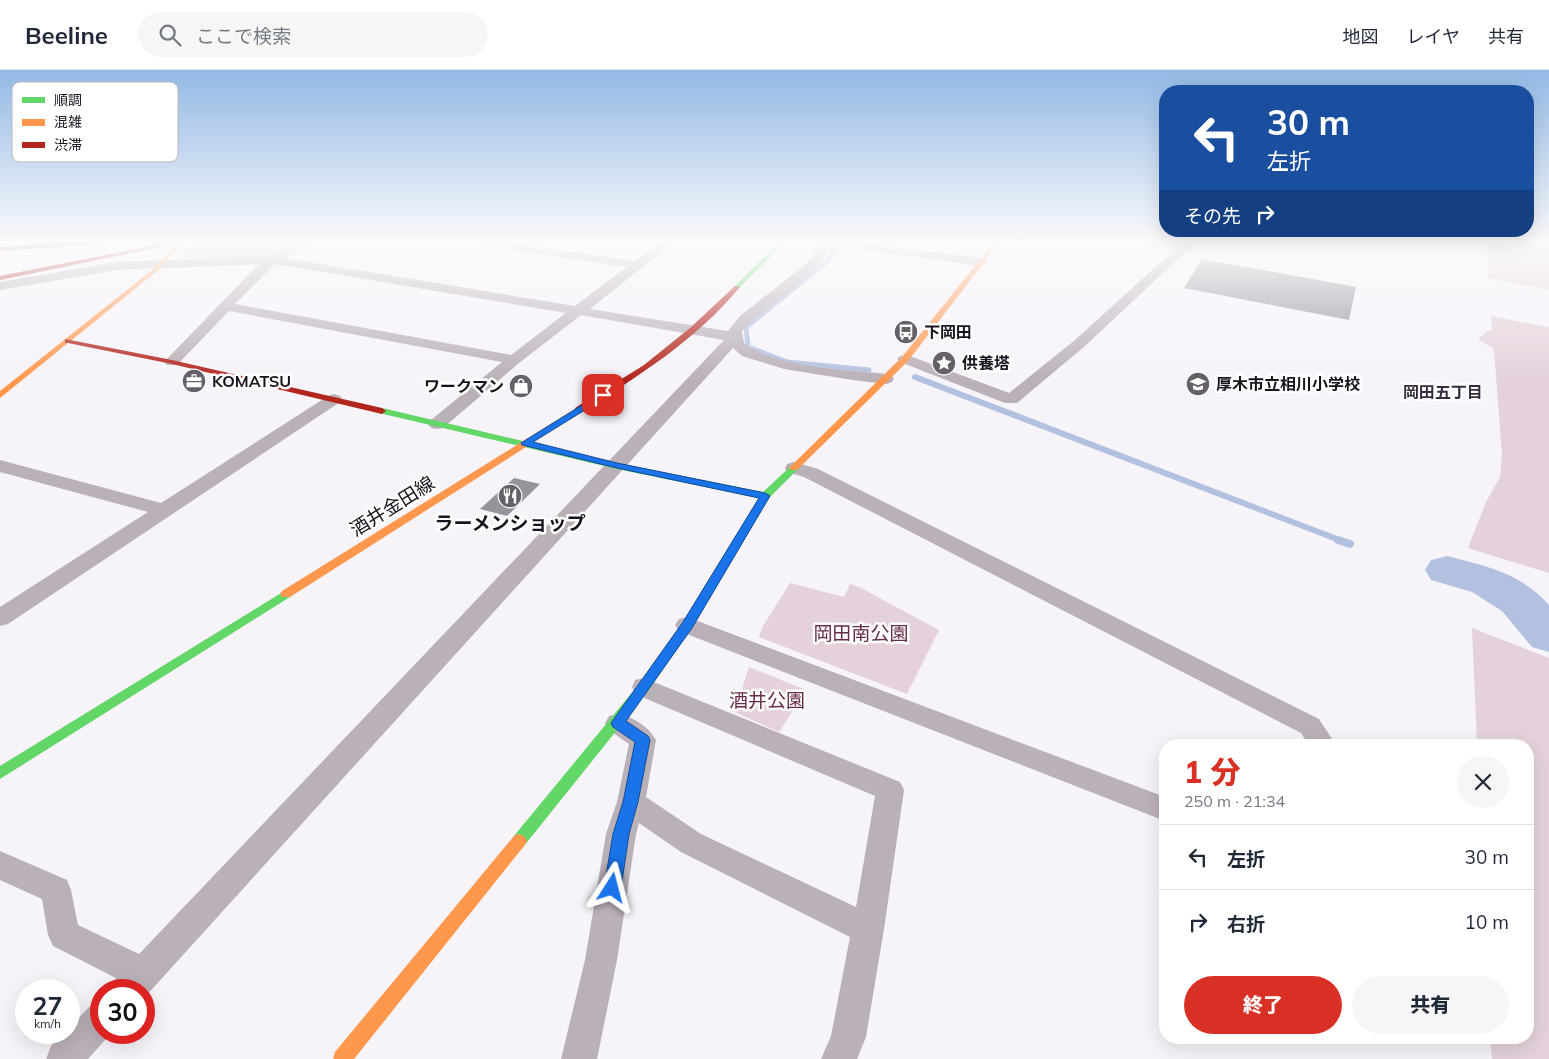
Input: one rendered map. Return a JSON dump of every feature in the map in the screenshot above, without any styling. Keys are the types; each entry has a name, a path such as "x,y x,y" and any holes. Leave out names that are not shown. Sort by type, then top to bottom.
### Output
{"main road":[{"path":"3,391 133,288"},
{"name":"酒井金田線","path":"0,774 647,367 693,330 736,288"},
{"path":"342,1059 618,723 688,625 765,496 902,363 961,288"},
{"path":"68,341 172,362 617,466 765,496"}],"street":[{"path":"172,362 244,288"},
{"path":"438,288 735,337"},
{"path":"437,424 514,360 608,288"},
{"path":"784,288 745,317 735,330 738,346 765,360 787,366 888,377"},
{"path":"902,363 1011,400 1080,343 1140,288"},
{"path":"226,306 514,360"},
{"path":"139,979 735,337"},
{"path":"0,618 334,399"},
{"path":"0,466 165,510"},
{"path":"794,468 811,473 1310,726 1320,739"},
{"path":"688,625 1159,807"},
{"path":"644,687 890,790 868,929 848,1037 839,1059"},
{"path":"579,1059 601,960 621,834 631,802 643,740 618,723"},
{"path":"631,802 691,843 868,929"},
{"path":"0,865 56,890 64,935 131,979"},
{"path":"64,1059 90,1031"}],"green space":[{"path":"1491,316 1549,327 1549,573 1468,548 1486,502 1500,477 1502,456 1494,349 1478,339 1487,331 1492,330"},
{"name":"岡田南公園","path":"790,583 844,597 850,584 939,630 907,694 759,637 763,626"},
{"path":"1472,628 1549,658 1549,1059 1492,1059 1491,1044 1534,1044 1534,739 1477,739"},
{"name":"酒井公園","path":"749,667 806,690 779,732 735,712"}],"building":[{"path":"1185,288 1356,288 1349,320"},
{"name":"ラーメンショップ","path":"514,478 540,484 507,516 480,509"}],"waterway":[{"path":"794,288 746,327 748,347 787,362 869,370"},
{"path":"915,377 1342,541"},
{"path":"1338,540 1350,544"},
{"path":"1447,570 1488,582 1518,600 1549,635"}],"traffic: fast":[{"path":"382,411 617,466 765,496"},
{"path":"519,841 644,687 687,625 765,496 794,468"},
{"path":"0,773 286,594"}],"traffic: slow":[{"path":"0,395 133,288"},
{"path":"794,468 905,359 961,288"},
{"path":"286,594 578,410"},
{"path":"342,1059 519,841"}],"traffic: jam":[{"path":"578,410 647,367 693,330 736,288"},
{"path":"68,341 172,362 382,411"}],"place":[{"name":"下岡田","path":"906,332"},
{"name":"供養塔","path":"944,363"},
{"name":"KOMATSU","path":"194,381"},
{"name":"厚木市立相川小学校","path":"1198,384"},
{"name":"ワークマン","path":"521,386"},
{"name":"ラーメンショップ","path":"510,496"}],"district":[{"name":"岡田五丁目","path":"1443,392"}],"route":[{"path":"603,395 525,443 617,466 765,496 688,625 618,723 643,740 631,802 621,834 612,888"}]}
